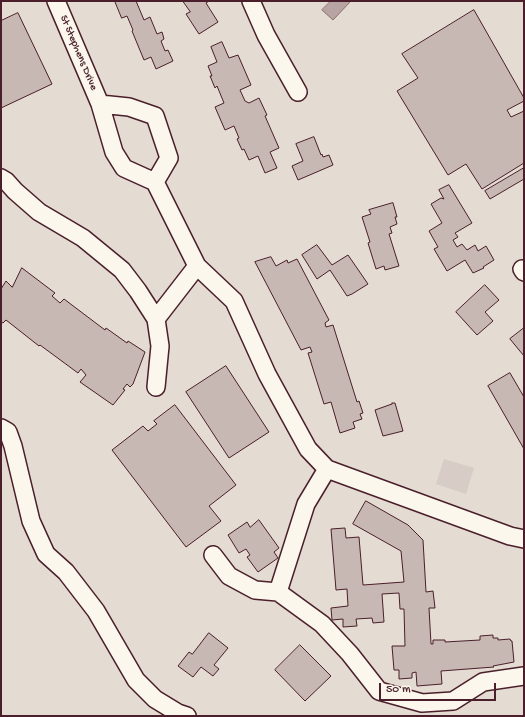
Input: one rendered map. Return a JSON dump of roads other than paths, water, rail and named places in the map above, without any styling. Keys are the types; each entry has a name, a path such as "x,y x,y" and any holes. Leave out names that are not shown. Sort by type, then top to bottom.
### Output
{"street":[{"name":"St Stephens Drive","path":"56,1 100,104 114,152 124,168 155,182 169,158 155,116 129,107 100,104"},
{"path":"251,1 266,35 298,92"},
{"path":"1,178 39,212 83,238 122,270 138,291 156,319 160,346 156,388"},
{"path":"155,182 197,266 234,301 267,374 308,449 327,469 510,536 524,539"},
{"path":"156,319 197,266"},
{"path":"1,428 8,432 13,446 31,521 46,554 66,572 96,611 136,680 155,699 178,714 187,716"},
{"path":"278,592 306,504 327,469"},
{"path":"213,555 228,576 255,590 278,592 322,624 350,654 379,691 422,703 453,701 483,682 524,676"}]}
